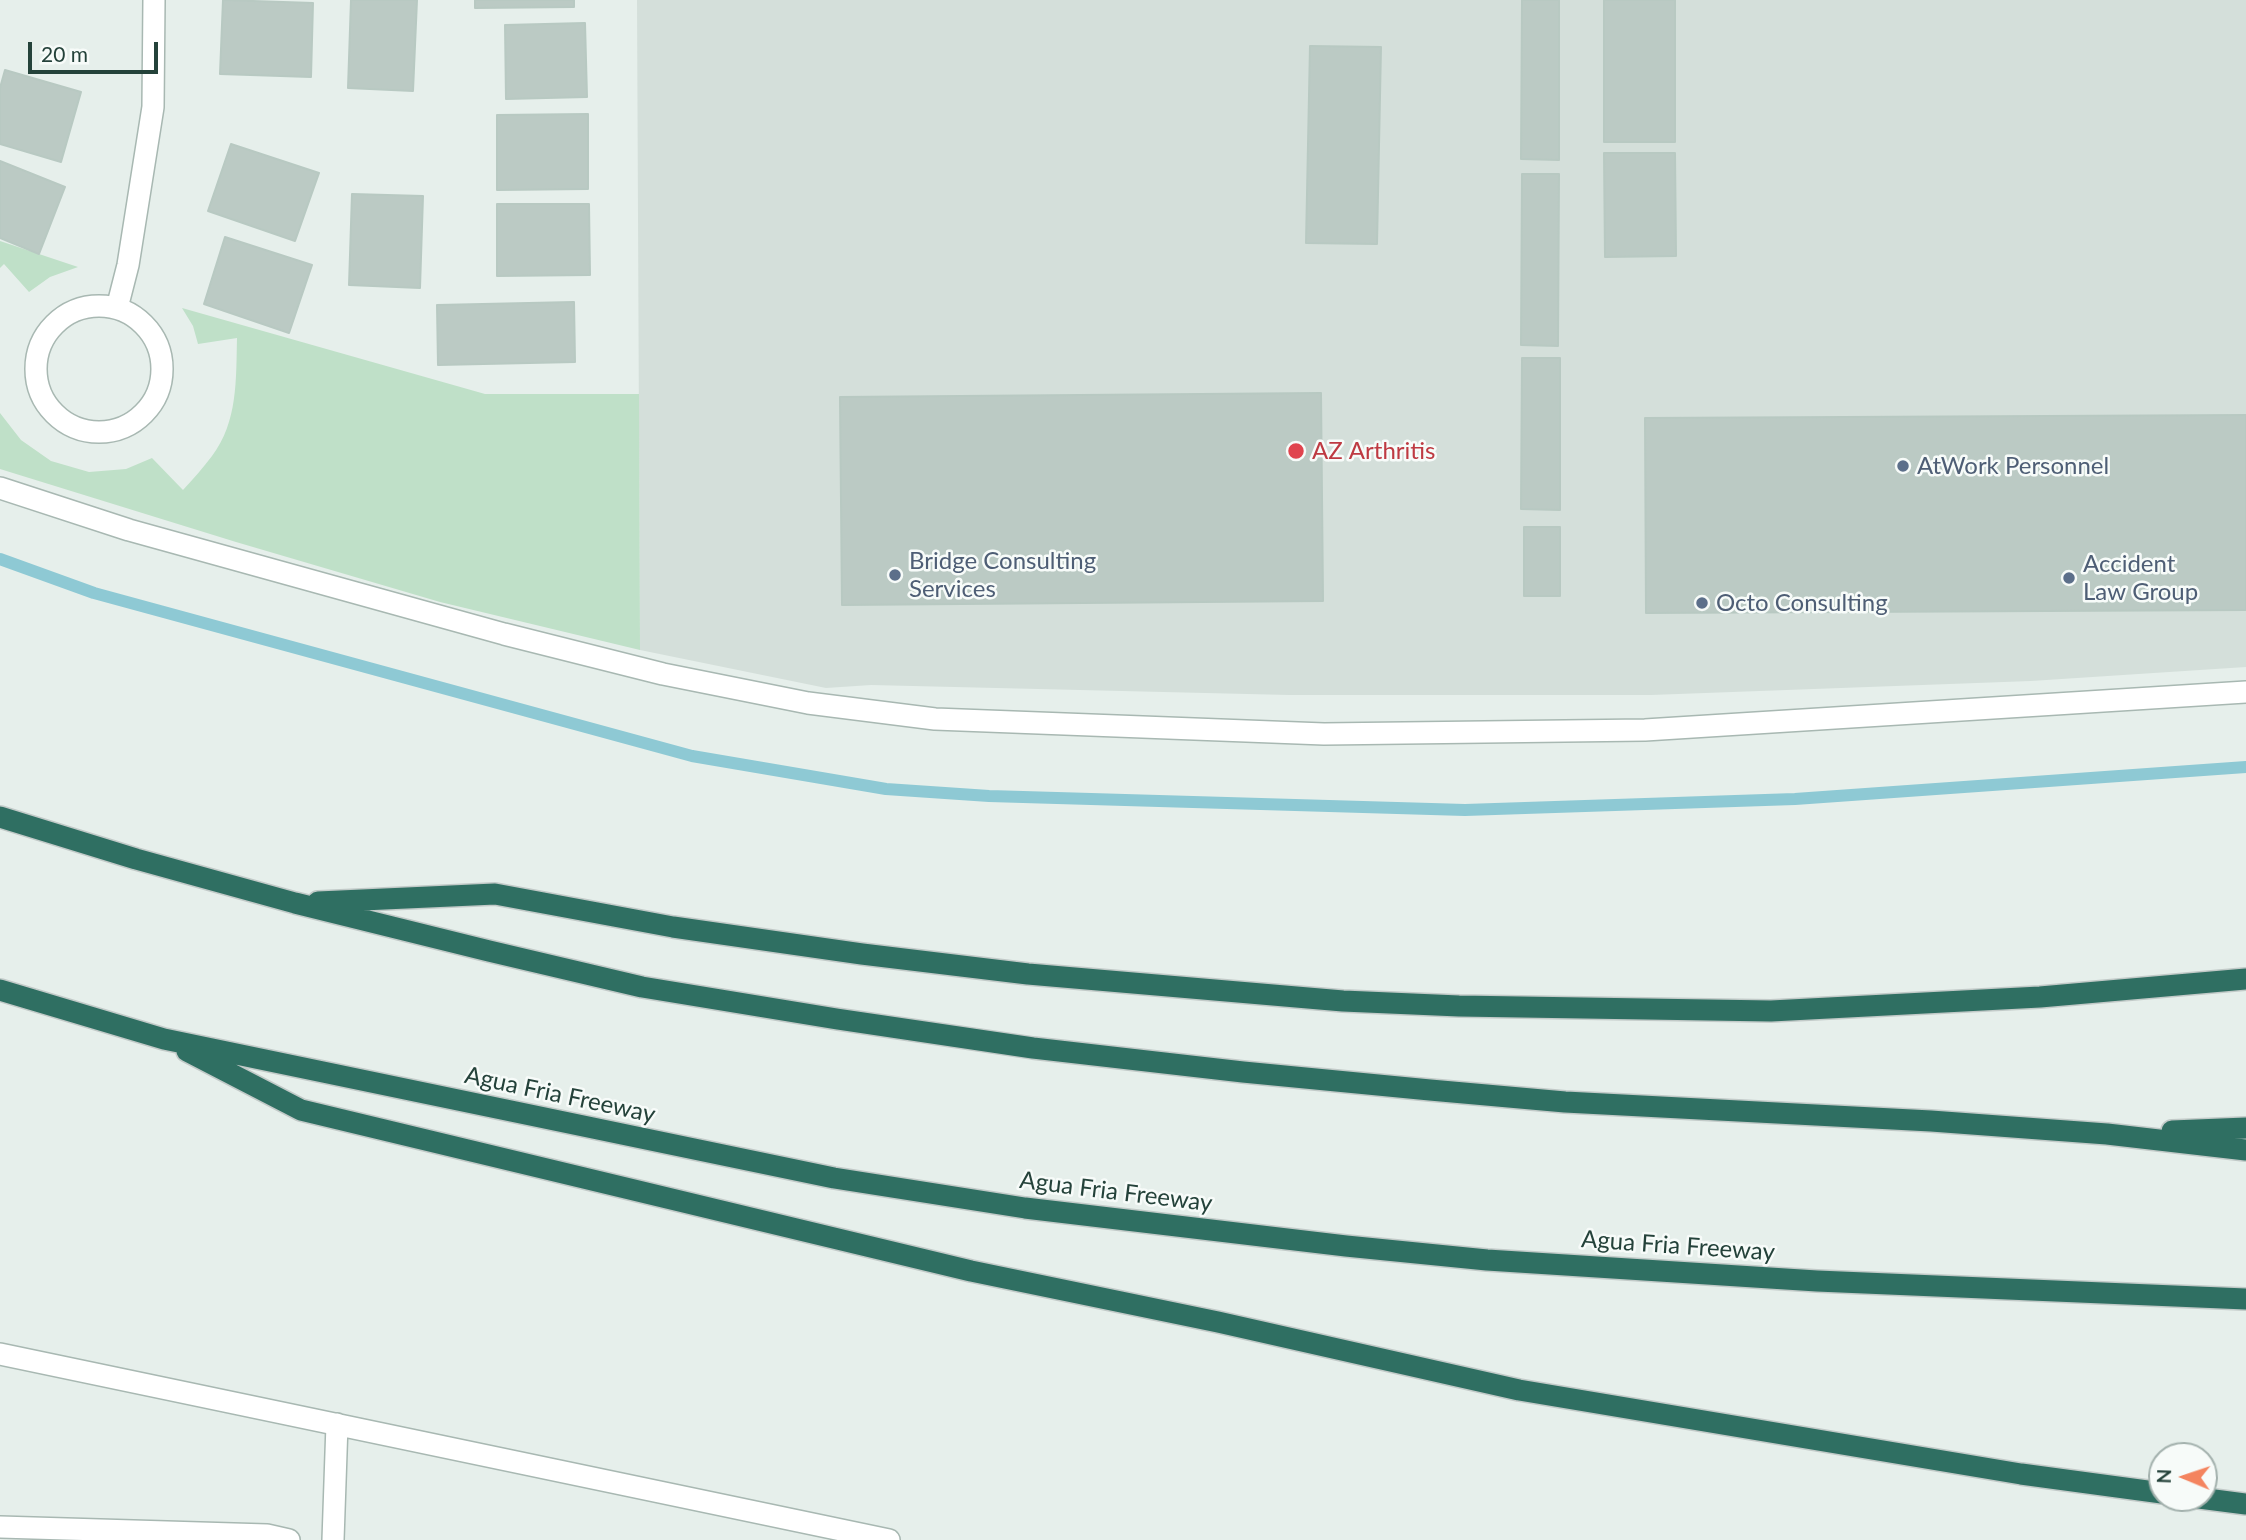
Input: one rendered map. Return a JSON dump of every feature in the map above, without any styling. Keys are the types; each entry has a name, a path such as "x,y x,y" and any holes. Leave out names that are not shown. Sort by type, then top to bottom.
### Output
{"highway":[{"path":"0,817 136,859 295,903 642,987 1033,1048 1256,1074 1565,1102 1931,1121 2107,1134 2246,1150"},
{"path":"295,903 495,894 686,929 1014,972 1343,1001 1459,1006 1771,1011 2040,997 2246,979"},
{"name":"Agua Fria Freeway","path":"0,990 163,1039 834,1178 1025,1208 1487,1260 1818,1281 2246,1299"},
{"path":"163,1039 301,1110 971,1271 1217,1322 1519,1390 2021,1474 2148,1491"},
{"path":"2107,1134 2246,1128"},
{"path":"2218,1500 2246,1504"}],"street":[{"path":"117,308 128,265 153,107 155,0"},
{"path":"96,305 117,308 136,317 151,332 160,351 163,373 158,394 138,419 110,433 89,433 69,426 52,414 41,396 35,376 36,355 44,336 58,320 75,310 96,305"},
{"path":"0,488 128,530 504,634 623,664 808,704 935,719 1324,734 1645,730 2246,692"},
{"path":"0,1354 889,1540"},
{"path":"333,1540 337,1424"},
{"path":"0,1527 267,1535 289,1540"}],"shaded area":[{"path":"637,0 2246,0 2246,667 2031,681 1651,695 1289,695 871,685 826,688 640,650"}],"green space":[{"path":"0,241 78,267 50,277 29,292 4,264 0,268"},
{"path":"182,308 485,394 639,394 640,650 440,602 0,469 0,413 21,440 51,461 89,472 126,469 152,458 183,490 212,456 227,429 234,400 237,338 198,344 193,326"}],"building":[{"path":"223,0 313,3 311,77 220,74"},
{"path":"351,0 417,0 413,91 348,88"},
{"path":"475,0 574,0 574,7 475,8"},
{"path":"1522,0 1559,0 1559,160 1521,159"},
{"path":"1604,0 1675,0 1675,142 1604,142"},
{"path":"585,23 587,97 506,99 505,25"},
{"path":"1310,46 1381,47 1377,244 1306,243"},
{"path":"5,70 81,92 61,162 0,144 0,88"},
{"path":"588,114 588,189 497,190 497,115"},
{"path":"231,144 319,173 295,241 208,211"},
{"path":"1604,153 1675,153 1676,256 1605,257"},
{"path":"0,161 65,187 39,254 0,238"},
{"path":"1522,174 1559,174 1558,346 1521,345"},
{"path":"352,194 423,196 420,288 349,285"},
{"path":"497,204 589,204 590,275 497,276"},
{"path":"225,237 312,265 289,333 204,304"},
{"path":"574,302 575,362 438,365 437,305"},
{"path":"1522,358 1560,358 1560,510 1521,509"},
{"path":"1321,393 1323,601 842,605 840,397"},
{"path":"2246,415 2246,610 1646,613 1645,418"},
{"path":"1524,527 1560,527 1560,596 1524,596"}],"waterway":[{"path":"0,559 94,593 692,756 886,789 989,796 1465,810 1795,799 2246,767"}],"place":[{"name":"AZ Arthritis","path":"1296,451"},
{"name":"AtWork Personnel","path":"1903,466"},
{"name":"Bridge Consulting Services","path":"895,575"},
{"name":"Accident Law Group","path":"2069,578"},
{"name":"Octo Consulting","path":"1702,603"}]}
